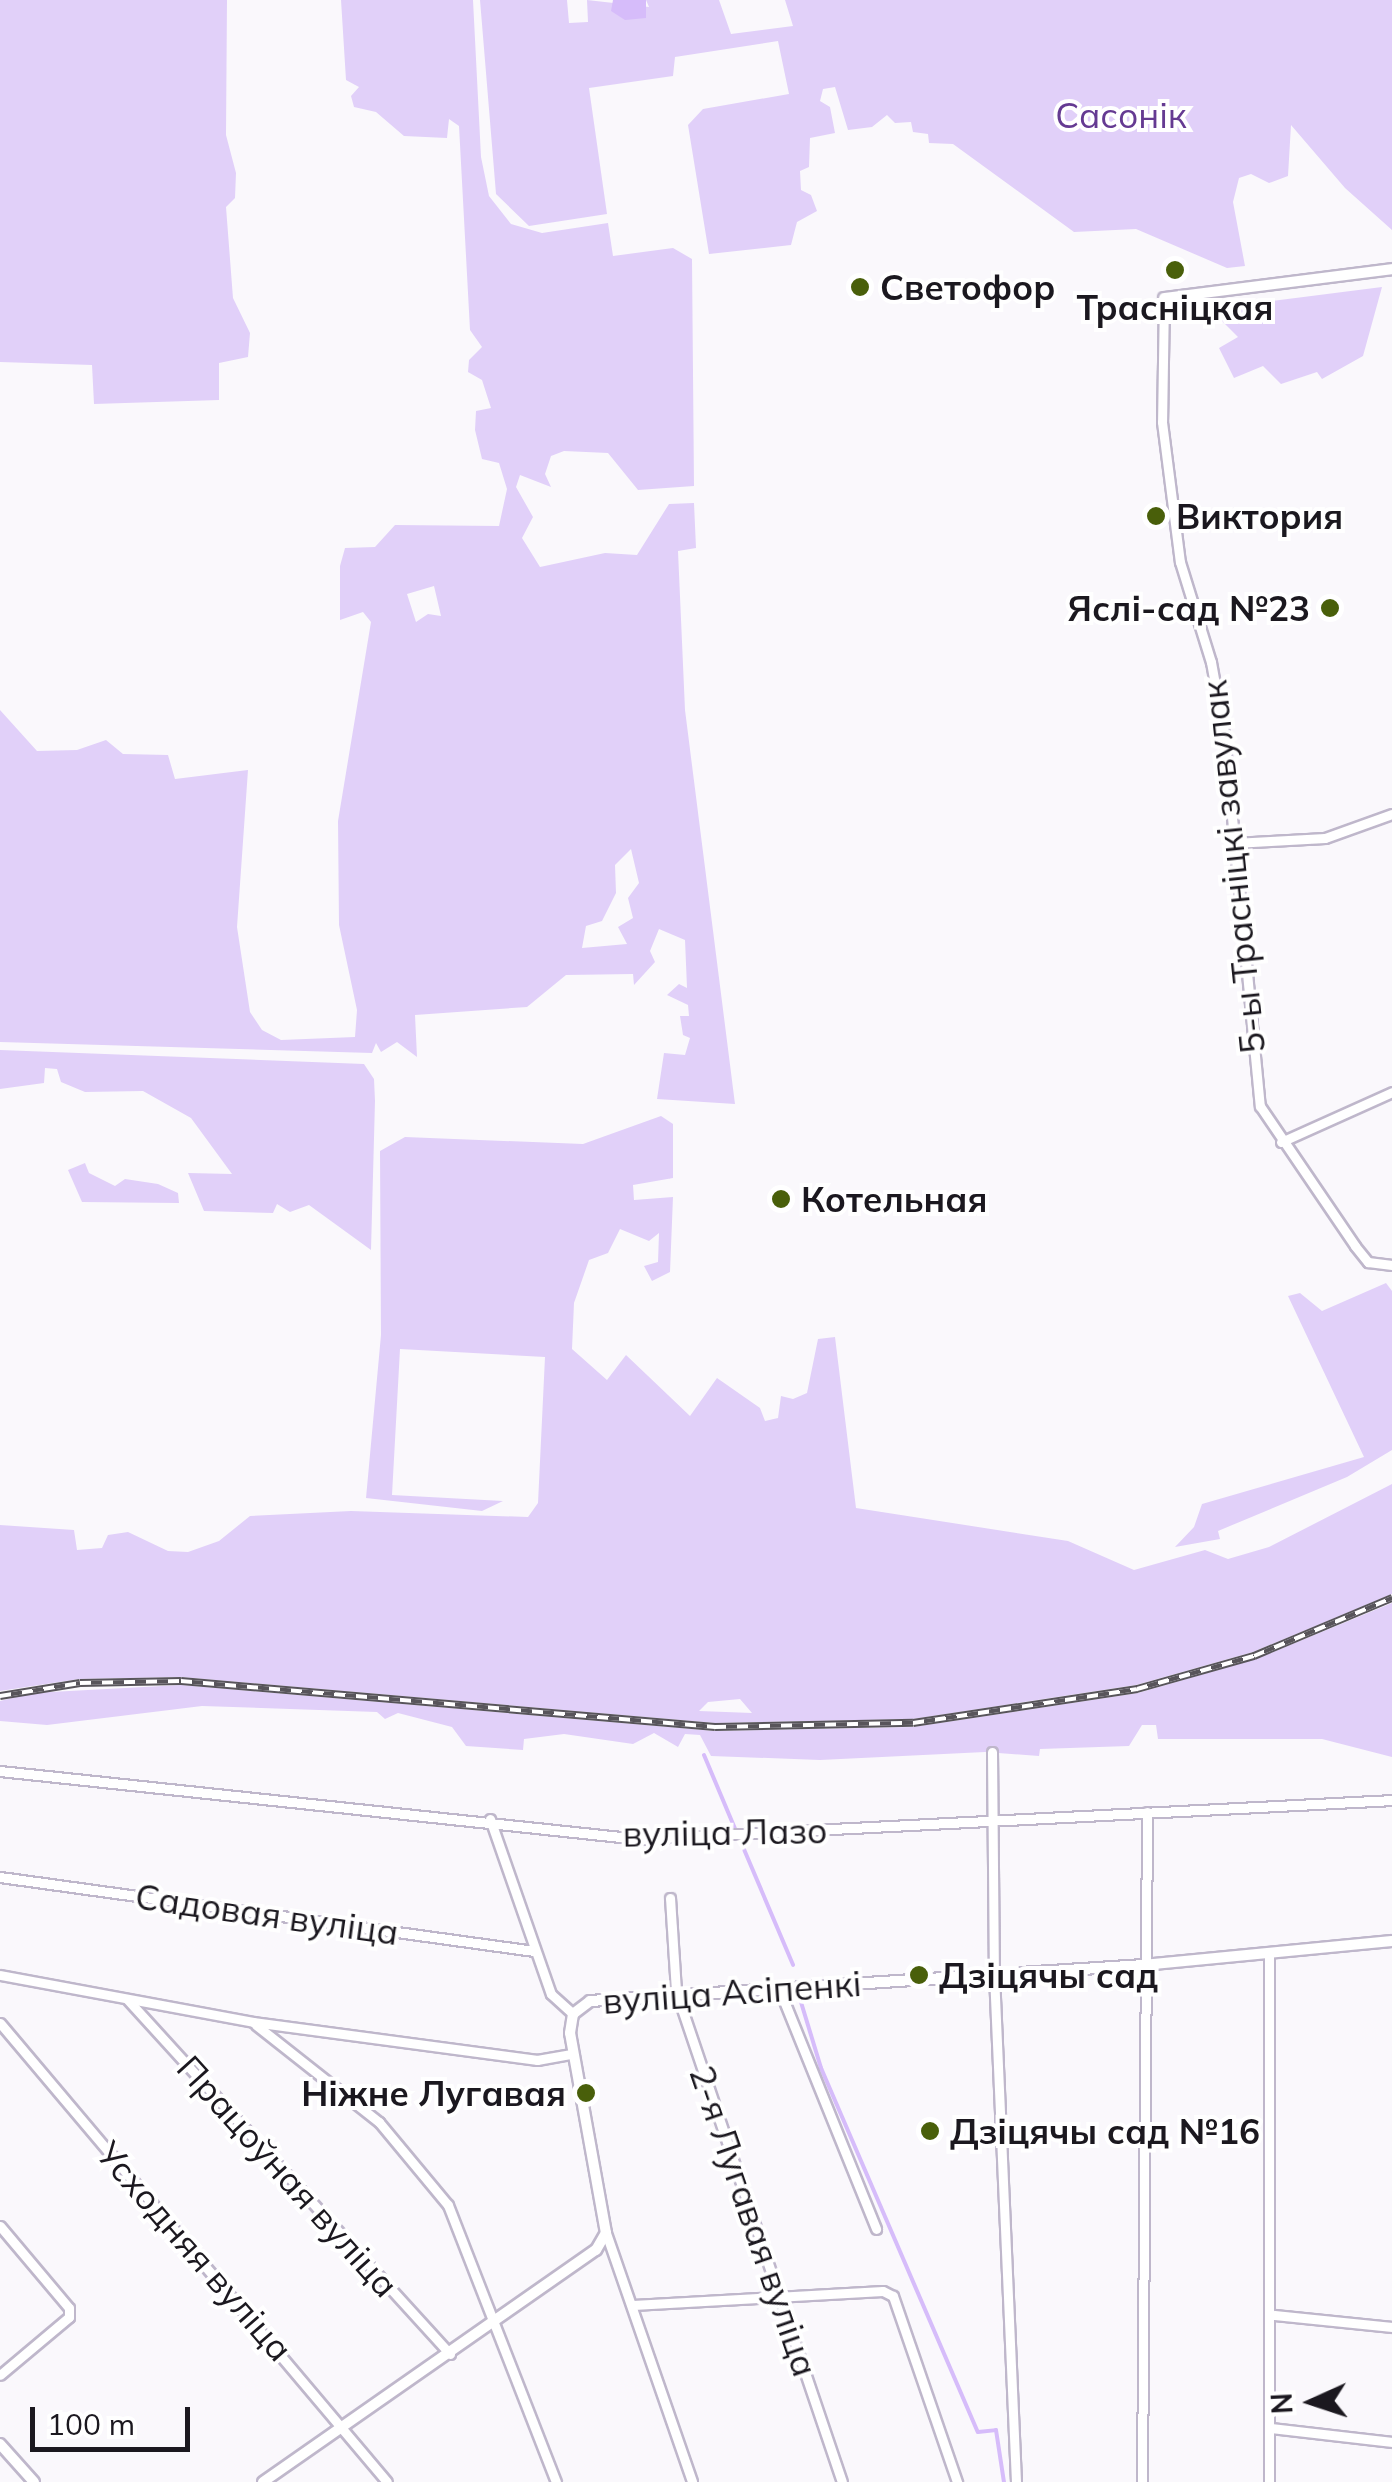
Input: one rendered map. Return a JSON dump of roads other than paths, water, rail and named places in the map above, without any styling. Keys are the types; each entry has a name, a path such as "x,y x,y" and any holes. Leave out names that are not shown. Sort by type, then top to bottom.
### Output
{"street":[{"path":"1164,298 1392,268"},
{"name":"5-ы Трасніцкі завулак","path":"1164,298 1162,422 1180,562 1211,662 1234,843 1260,1106 1280,1142 1368,1262 1392,1265"},
{"path":"1234,843 1325,838 1392,814"},
{"path":"1280,1142 1392,1092"},
{"path":"992,1752 994,1974 1016,2482"},
{"name":"вуліца Лазо","path":"0,1770 490,1819 639,1839 1392,1800"},
{"path":"1142,2482 1142,1966 1147,1812"},
{"path":"490,1819 551,1994 573,2014"},
{"name":"Садовая вуліца","path":"0,1877 534,1951"},
{"name":"2-я Лугавая вуліца","path":"670,1898 676,1991 842,2482"},
{"name":"вуліца Асіпенкі","path":"0,1975 253,2022 537,2060 571,2054 573,2014 590,2000 676,1991 1142,1966 1392,1941"},
{"path":"1269,1953 1274,2315 1269,2482"},
{"path":"778,1986 876,2230"},
{"name":"Працоўная вуліца","path":"125,1997 450,2354"},
{"name":"Усходняя вуліца","path":"0,2022 387,2482"},
{"path":"253,2022 378,2122 448,2204 556,2482"},
{"path":"571,2054 606,2233 692,2482"},
{"path":"0,2226 69,2308 69,2317 0,2374"},
{"path":"263,2482 342,2432 596,2250 606,2233"},
{"path":"633,2305 780,2298 870,2288 892,2296 957,2482"},
{"path":"1274,2315 1392,2326"},
{"path":"1271,2428 1392,2442"},
{"path":"0,2444 34,2482"}],"waterway":[{"path":"704,1755 736,1831"},
{"path":"743,1847 793,1965"},
{"path":"797,1989 821,2068 978,2432 996,2430 1004,2482"}],"railway":[{"path":"0,1696 80,1683 181,1681 715,1727 913,1723 1137,1689 1254,1656 1392,1598"}],"place":[{"name":"Трасніцкая","path":"1175,270"},
{"name":"Светофор","path":"860,287"},
{"name":"Виктория","path":"1156,516"},
{"name":"Яслі-сад №23","path":"1330,608"},
{"name":"Котельная","path":"781,1199"},
{"name":"Дзіцячы сад","path":"919,1975"},
{"name":"Ніжне Лугавая","path":"586,2093"},
{"name":"Дзіцячы сад №16","path":"930,2131"}],"park label":[{"name":"Сасонік","path":"1121,115"}]}
